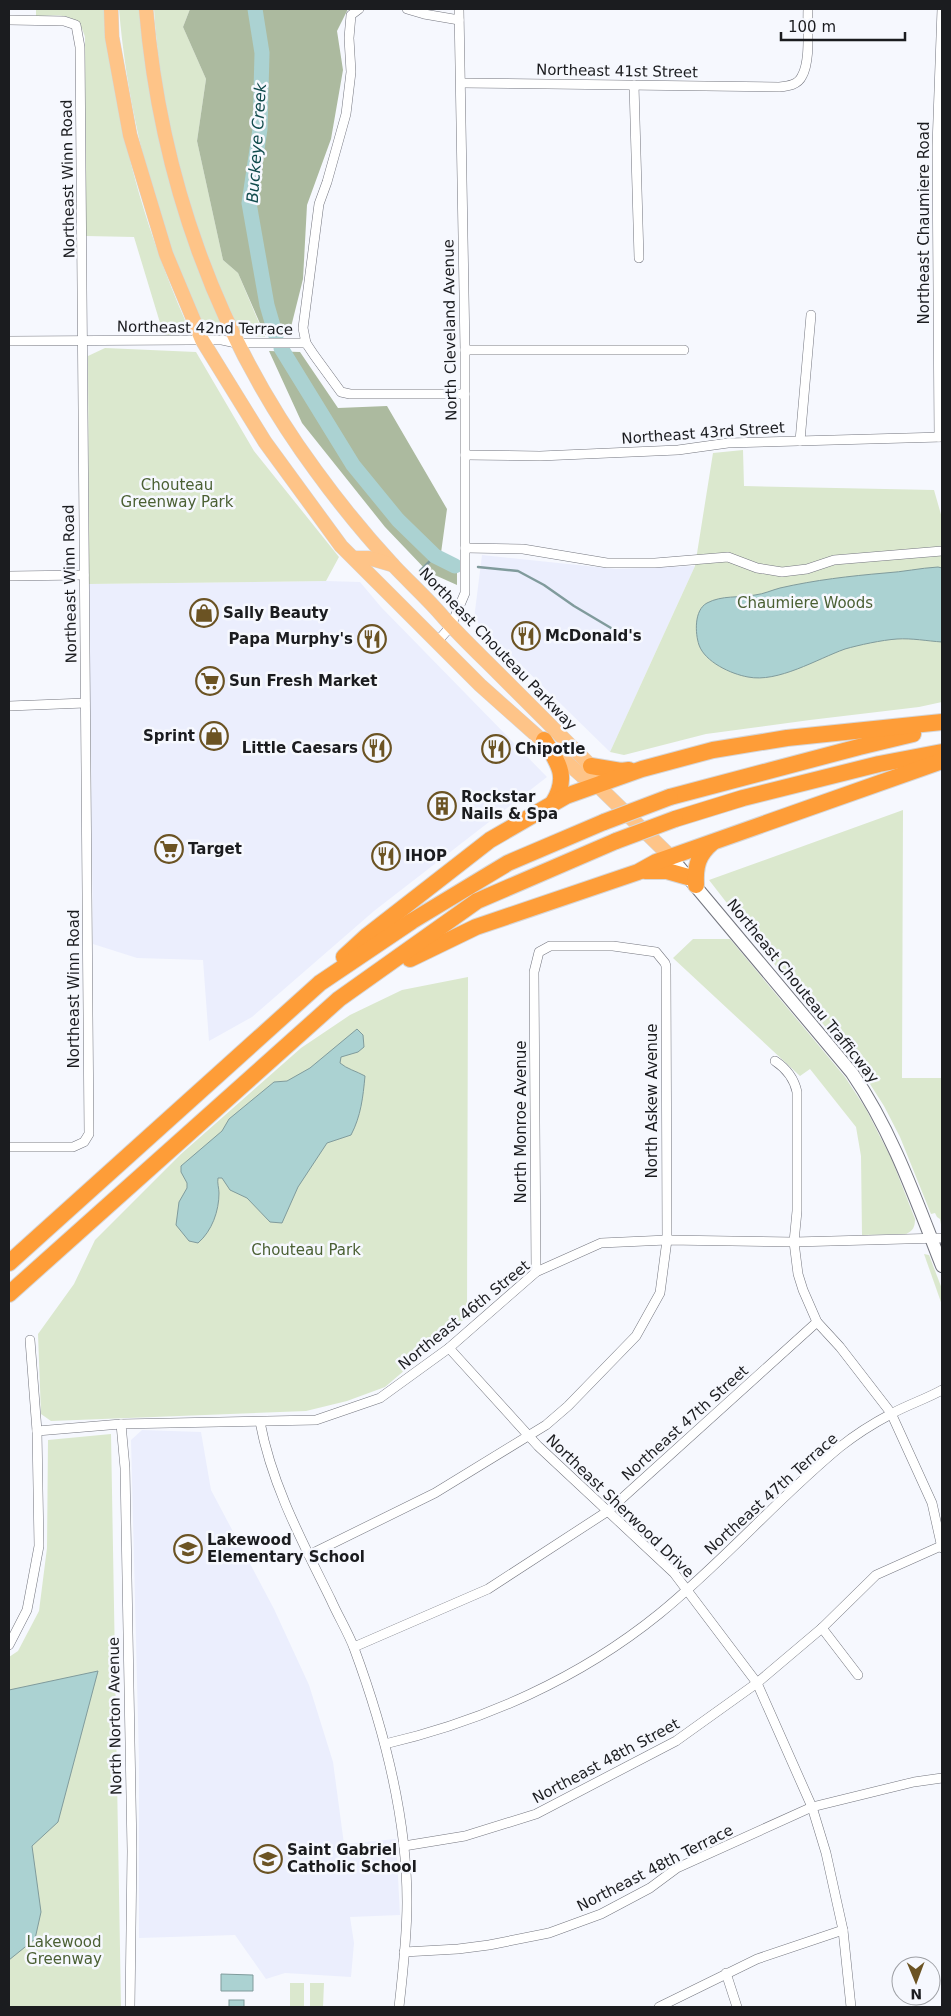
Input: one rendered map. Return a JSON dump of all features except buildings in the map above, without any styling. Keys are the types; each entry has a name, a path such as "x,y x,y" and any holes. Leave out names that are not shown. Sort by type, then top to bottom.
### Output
{"highway":[{"path":"320,983 329,970 368,935 438,879 490,840 566,796 642,769 685,757 750,743 942,722"},
{"path":"9,1263 320,983 412,921 508,863 604,822 670,797 859,746 942,728"},
{"path":"544,740 556,759 561,772 562,784 553,803"},
{"path":"9,1294 339,999 477,901 616,841 675,819 743,798 879,764 942,752"},
{"path":"339,999 368,985 392,968 455,936 638,872 671,856 942,761"},
{"path":"591,766 621,771 642,769"},
{"path":"638,872 660,870 692,881 698,861 704,850 714,841"}],"main road":[{"name":"Northeast Chouteau Parkway","path":"111,9 112,37 130,135 166,254 202,340 265,442 341,546 480,685 544,740 582,776 597,785"},
{"name":"Northeast Chouteau Parkway","path":"146,9 157,94 172,171 201,260 236,343 315,471 394,565 451,626 591,766 597,785"},
{"path":"355,558 369,558 394,565"},
{"path":"597,785 671,856"},
{"name":"Northeast Chouteau Trafficway","path":"671,856 852,1072 889,1136 937,1238 942,1266"}],"street":[{"path":"407,9 459,20"},
{"name":"North Cleveland Avenue","path":"437,642 451,626 465,593 465,350 459,9"},
{"name":"Northeast 41st Street","path":"461,83 792,86 802,77 806,60 808,9"},
{"name":"Northeast Chaumiere Road","path":"941,437 936,146 942,9"},
{"path":"306,343 303,328 304,316 319,204 346,114 351,72 349,38 355,12"},
{"name":"Northeast Winn Road","path":"9,20 64,21 76,25 80,47 89,1134 84,1142 73,1147 9,1147"},
{"path":"634,85 639,258"},
{"path":"800,441 811,315"},
{"name":"Northeast 42nd Terrace","path":"9,341 202,340 236,343 306,343 341,392 350,394 465,394"},
{"path":"465,350 684,350"},
{"name":"Northeast 43rd Street","path":"465,455 560,455 678,450 728,443 941,437"},
{"path":"465,548 523,549 607,563 655,563 728,557 757,568 782,572 807,569 834,560 942,552"},
{"path":"9,576 84,575"},
{"path":"9,706 85,703"},
{"name":"North Askew Avenue","path":"309,1556 435,1493 546,1425 568,1406 636,1336 660,1293 667,1240 665,962 656,952 613,946 550,946 539,952 534,972"},
{"name":"North Monroe Avenue","path":"534,972 536,1272"},
{"path":"775,1061 784,1067 791,1076 797,1092 797,1211 794,1242 798,1274 803,1290 817,1322 840,1347 891,1414 932,1503 942,1547"},
{"name":"Northeast 46th Street","path":"37,1431 121,1424 316,1420 380,1398 448,1348 536,1272 600,1243 667,1240 794,1242 937,1238"},
{"name":"Northeast 47th Street","path":"354,1647 488,1589 608,1511 817,1322"},
{"path":"9,1645 27,1610 39,1546 37,1431 30,1340"},
{"name":"Northeast Sherwood Drive","path":"448,1348 528,1436 674,1573 757,1683 812,1807 834,1887 843,1930 851,2007"},
{"name":"Northeast 47th Terrace","path":"385,1744 469,1719 535,1691 568,1674 622,1641 688,1590 841,1447 891,1414 942,1390"},
{"path":"260,1422 276,1481 309,1556 354,1647 371,1692 385,1744 399,1806 404,1846 407,1901 399,2007"},
{"name":"North Norton Avenue","path":"121,1424 125,1468 132,1851 130,2007"},
{"name":"Northeast 48th Street","path":"404,1846 465,1836 536,1814 676,1741 757,1683 822,1628 876,1575 942,1547"},
{"path":"822,1628 858,1675"},
{"name":"Northeast 48th Terrace","path":"404,1952 489,1945 549,1933 626,1902 677,1868 812,1807 914,1782 942,1778"},
{"path":"659,2007 757,1959 843,1930"},
{"path":"726,1973 737,2007"}],"shaded area":[{"path":"190,9 348,9 337,31 343,70 331,139 307,205 303,279 289,335 265,335 238,273 223,260 197,141 206,79 183,27"},
{"path":"269,351 300,352 338,408 387,406 447,509 441,553 457,561 457,585 428,572 385,527 302,423"},
{"path":"482,555 616,569 695,566 610,752 474,619"},
{"path":"942,568 942,642 903,639 871,643 845,649 772,677 760,678 741,675 719,666 707,657 699,645 696,628 698,616 703,606 713,600 749,596 780,588 846,577"},
{"path":"360,582 381,607 547,777 374,911 252,1017 209,1041 203,960 137,958 93,944 89,584"},
{"path":"357,1029 363,1035 364,1047 358,1052 341,1057 340,1063 365,1076 357,1121 351,1135 327,1143 298,1187 282,1223 270,1222 247,1198 230,1190 222,1178 218,1178 219,1200 211,1227 198,1243 189,1241 176,1225 179,1202 187,1188 187,1183 181,1172 181,1166 222,1131 229,1119 274,1082 287,1081 310,1068"},
{"path":"142,1430 201,1432 211,1490 274,1609 309,1685 333,1762 344,1844 396,1839 400,1915 350,1917 354,1943 351,1977 285,1973 266,1979 235,1935 139,1938 139,1760 131,1440"},
{"path":"98,1671 58,1822 32,1846 41,1912 35,1939 9,1960 9,1690"},
{"path":"221,1974 253,1975 253,1991 221,1991"},
{"path":"229,2000 244,2000 244,2007 229,2007"}],"green space":[{"path":"36,9 106,9 124,134 150,228 166,275 185,320 185,327 179,334 164,336 134,237 86,236 85,37 82,29 72,19 59,16 36,16"},
{"path":"119,9 141,9 145,45 221,321 222,329 219,334 212,334 204,329 172,255 162,225 138,134 126,72"},
{"path":"154,9 190,9 183,27 206,79 197,141 223,260 238,273 265,337 245,335 239,329 206,253 192,213 171,132 163,91"},
{"name":"Chouteau Greenway Park","path":"105,348 196,352 254,451 339,557 326,581 89,584 88,356"},
{"name":"Chaumiere Woods","path":"743,450 744,486 934,490 942,518 942,702 919,707 706,734 624,755 610,752 695,566 713,453"},
{"path":"903,810 902,1078 942,1078 942,1230 940,1219 935,1213 931,1214 900,1137 884,1106 863,1073 709,880"},
{"path":"693,939 730,939 845,1077 866,1109 892,1160 915,1219 914,1226 910,1232 906,1234 862,1235 861,1156 856,1127 810,1069 800,1076 673,958"},
{"name":"Chouteau Park","path":"468,977 467,1317 385,1387 347,1401 306,1411 51,1421 41,1414 38,1334 74,1284 95,1240 181,1154 301,1048 350,1015 402,990"},
{"path":"924,1254 929,1255 942,1289 942,1305"},
{"name":"Lakewood Greenway","path":"111,1434 121,2007 9,2007 9,1657 18,1651 39,1611 47,1548 48,1440"},
{"path":"290,1983 304,1983 304,2007 290,2007"},
{"path":"310,1983 324,1983 323,2007 310,2007"}],"waterway":[{"name":"Buckeye Creek","path":"255,9 262,53 260,129 249,203 267,305 276,336"},
{"name":"Buckeye Creek","path":"281,348 353,465 398,520 435,556 455,566"},
{"path":"420,571 435,556"},
{"name":"Buckeye Creek","path":"478,567 518,571 544,585 611,628"}],"place":[{"name":"Sally Beauty","path":"204,613"},
{"name":"McDonald's","path":"526,636"},
{"name":"Papa Murphy's","path":"372,639"},
{"name":"Sun Fresh Market","path":"210,681"},
{"name":"Sprint","path":"214,736"},
{"name":"Little Caesars","path":"377,748"},
{"name":"Chipotle","path":"496,749"},
{"name":"Rockstar Nails & Spa","path":"442,806"},
{"name":"Target","path":"169,849"},
{"name":"IHOP","path":"386,856"},
{"name":"Lakewood Elementary School","path":"188,1549"},
{"name":"Saint Gabriel Catholic School","path":"268,1859"}]}
